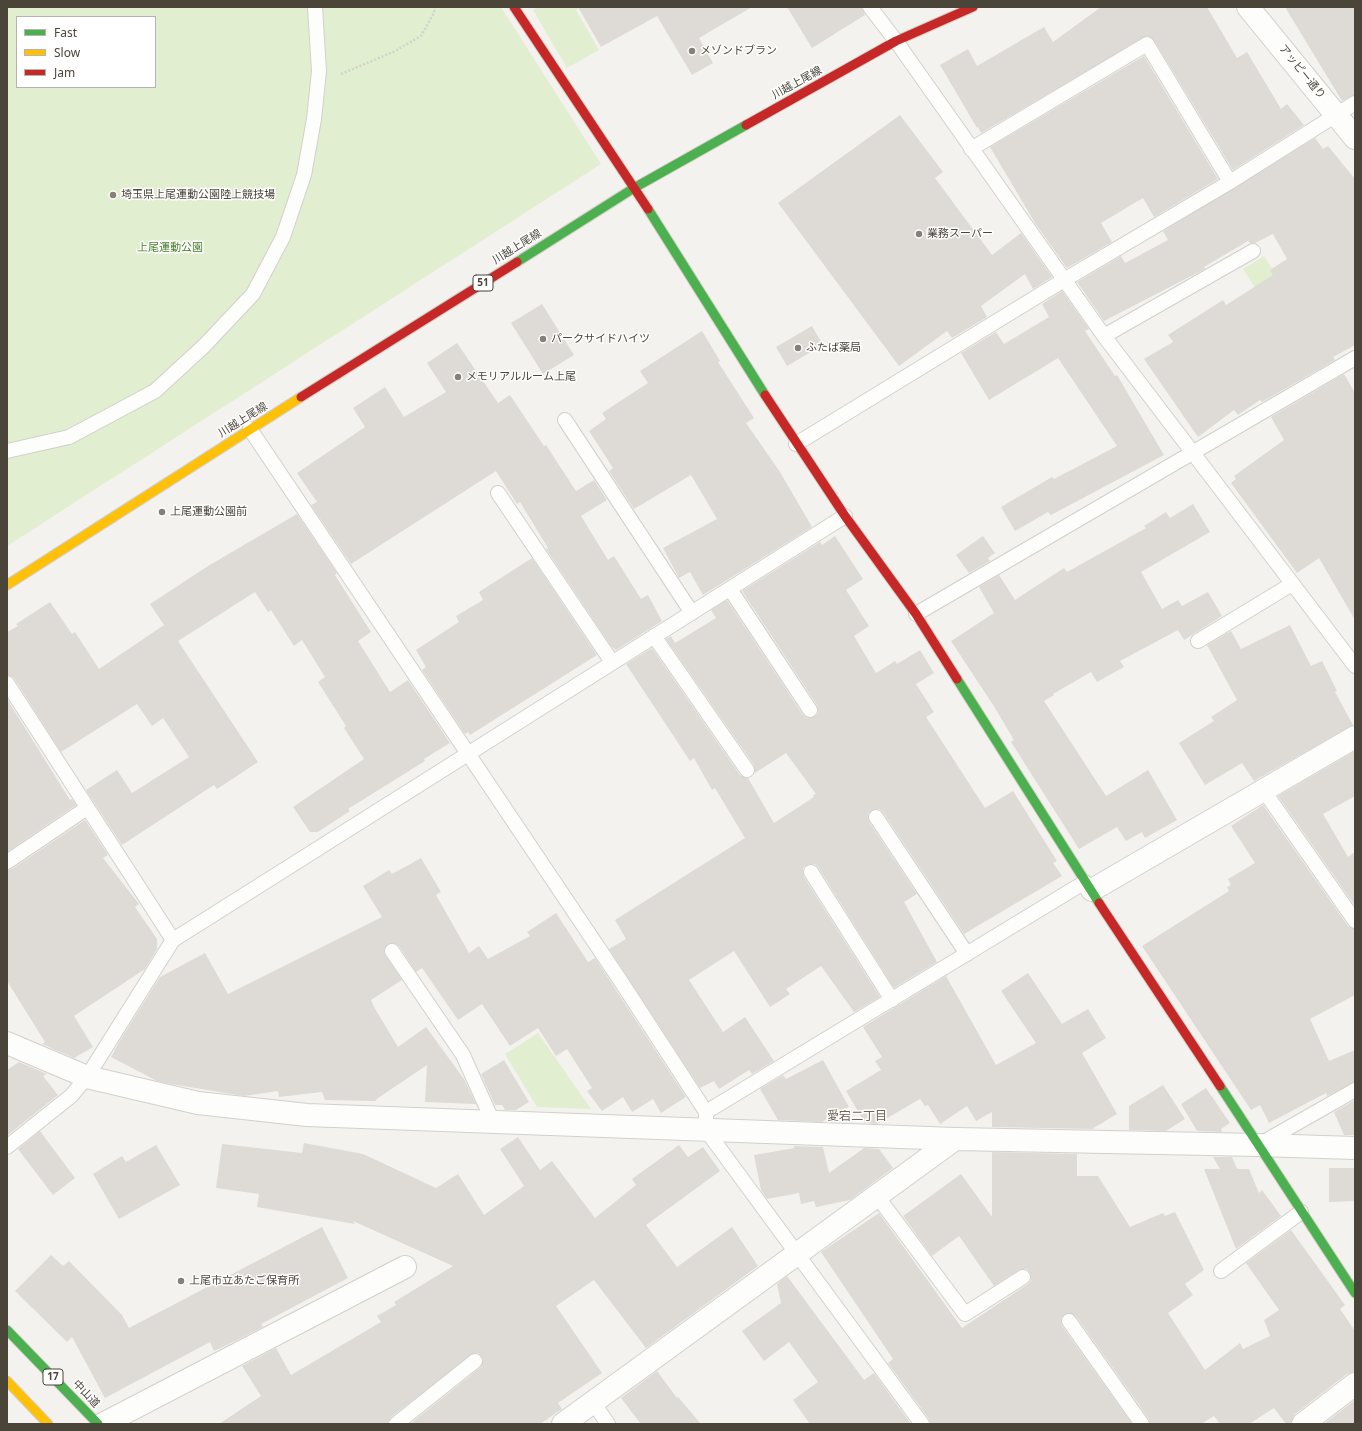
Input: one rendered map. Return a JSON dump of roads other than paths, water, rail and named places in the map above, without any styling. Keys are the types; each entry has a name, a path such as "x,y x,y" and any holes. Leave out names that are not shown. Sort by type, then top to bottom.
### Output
{"main road":[{"path":"514,7 634,188 796,444 845,516 916,614 1088,886 1355,1293"},
{"name":"川越上尾線","path":"7,585 250,429 634,188 896,41 973,7"},
{"name":"中山道","path":"7,1330 98,1424"},
{"path":"7,1381 48,1424"}],"street":[{"name":"アッピー通り","path":"1248,7 1355,138"},
{"path":"1088,886 1264,791 1355,737"},
{"path":"7,1043 87,1077 206,1104 307,1115 492,1122 706,1121 955,1139 1355,1148"},
{"path":"563,1424 955,1139"},
{"path":"103,1424 405,1267"},
{"path":"1303,1424 1355,1384"}],"lane":[{"path":"7,450 69,437 155,391 204,346 253,294 283,237 304,175 314,119 319,70 315,7"},
{"path":"870,7 896,41 1104,336 1355,666"},
{"path":"971,149 1147,44 1230,182"},
{"path":"796,444 1064,280 1230,182 1355,103"},
{"path":"1104,336 1253,251"},
{"path":"916,614 1355,358"},
{"path":"565,420 692,613"},
{"path":"250,429 620,980 706,1121 797,1254 922,1424"},
{"path":"498,493 612,662"},
{"path":"7,1147 72,1096 87,1077 173,940 845,516"},
{"path":"1198,641 1292,584"},
{"path":"730,589 810,710"},
{"path":"654,636 748,770"},
{"path":"7,683 173,940"},
{"path":"1264,791 1355,921"},
{"path":"7,862 87,808"},
{"path":"876,817 967,954"},
{"path":"811,872 892,1000"},
{"path":"706,1121 892,1000 967,954 1088,886"},
{"path":"392,951 463,1054 492,1122"},
{"path":"1259,1145 1355,1090"},
{"path":"878,1196 965,1314 1023,1276"},
{"path":"1221,1271 1301,1212"},
{"path":"1069,1321 1142,1424"},
{"path":"396,1424 475,1361"},
{"path":"593,1402 608,1424"}],"place":[{"name":"メゾンドブラン","path":"692,51"},
{"name":"埼玉県上尾運動公園陸上競技場","path":"113,195"},
{"name":"業務スーパー","path":"919,234"},
{"name":"パークサイドハイツ","path":"543,339"},
{"name":"ふたば薬局","path":"798,348"},
{"name":"メモリアルルーム上尾","path":"458,377"},
{"name":"上尾運動公園前","path":"162,512"},
{"name":"上尾市立あたご保育所","path":"181,1281"}],"district":[{"name":"愛宕二丁目","path":"857,1117"}],"park label":[{"name":"上尾運動公園","path":"170,248"}]}
